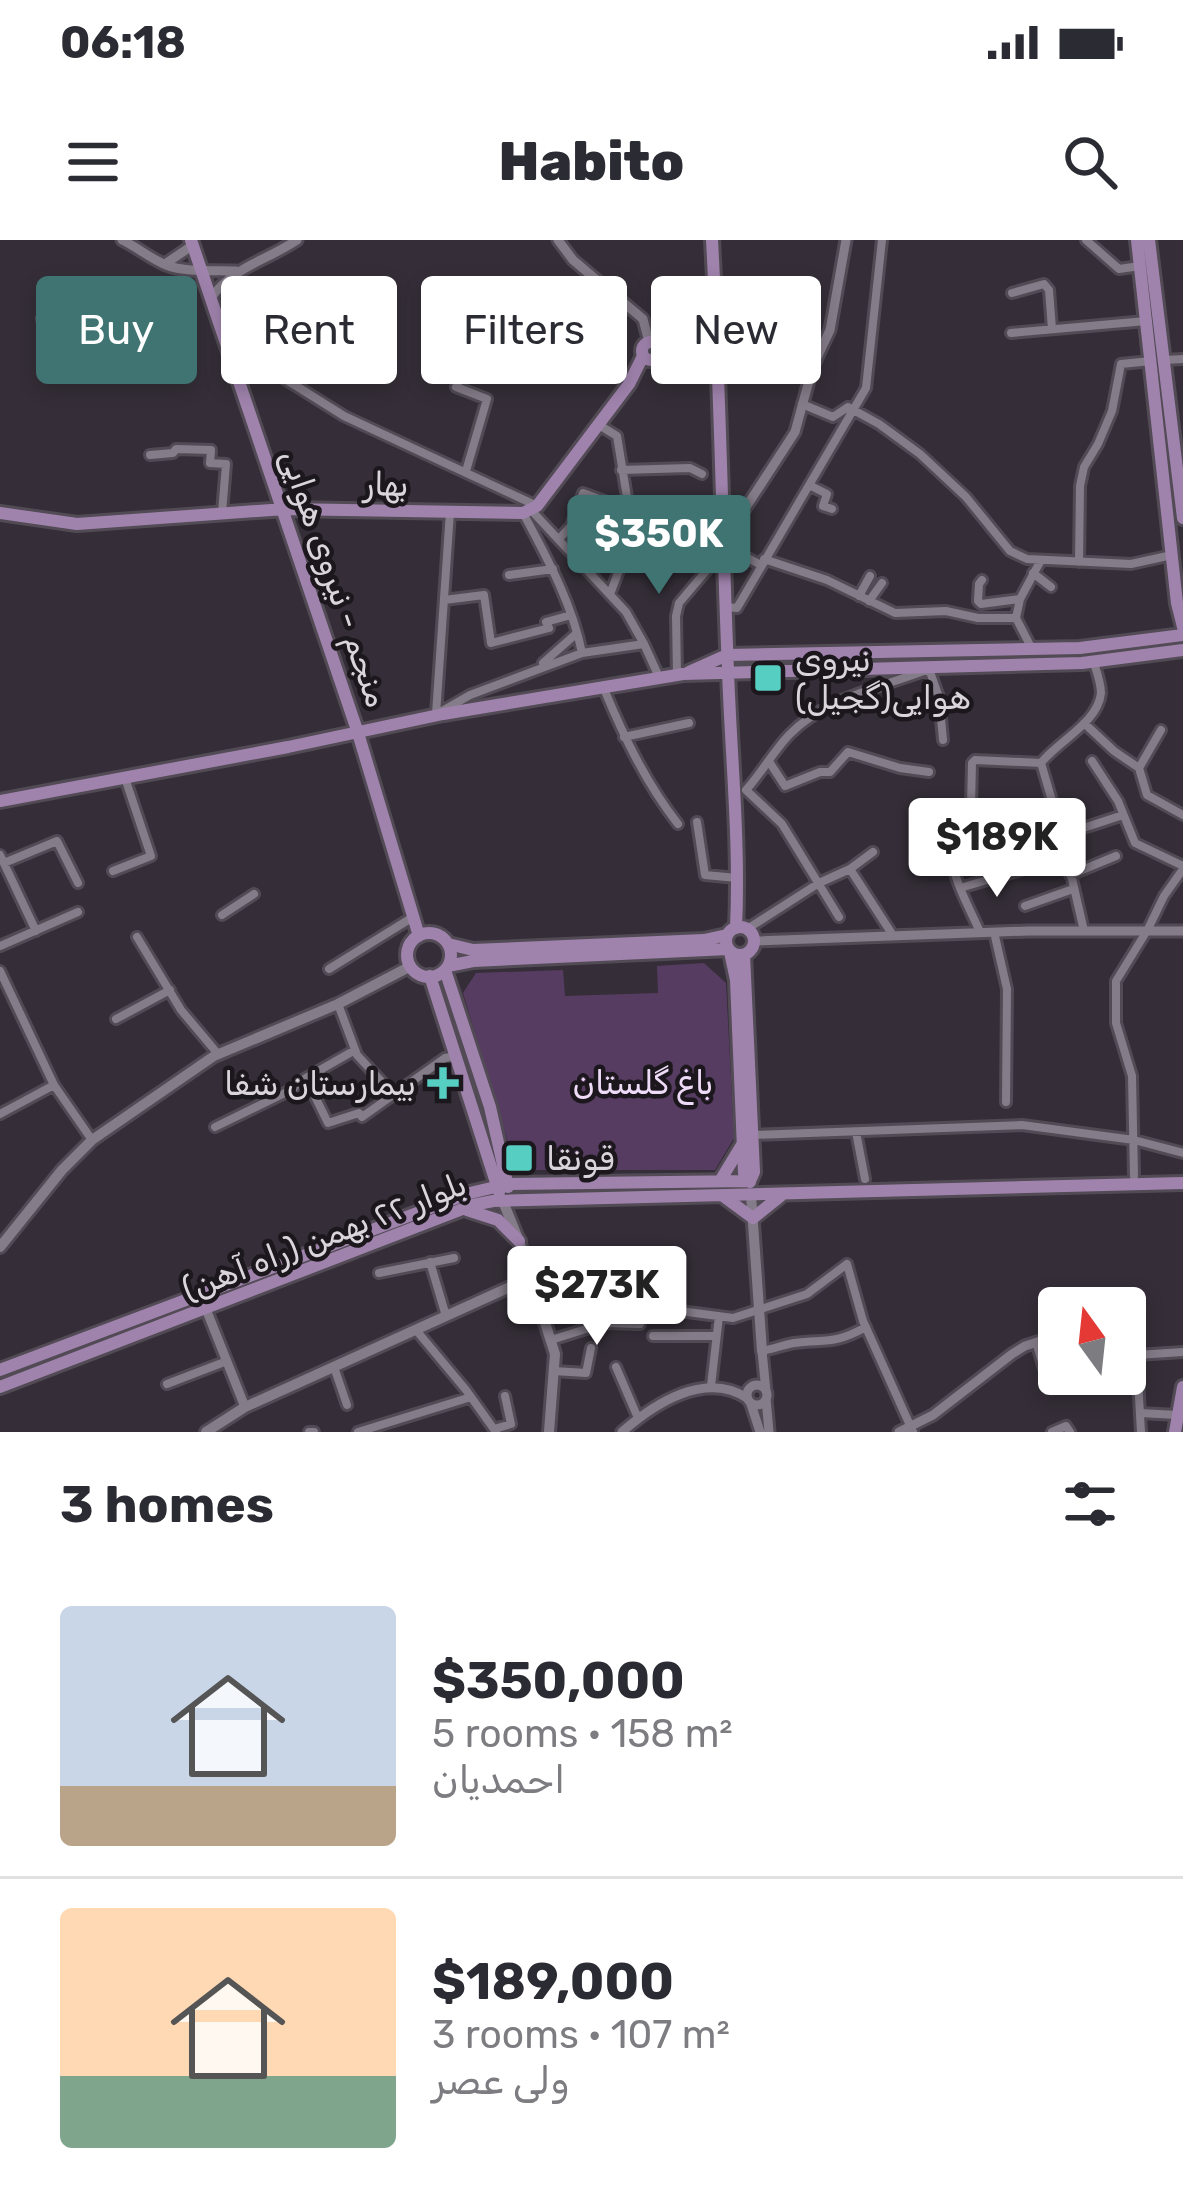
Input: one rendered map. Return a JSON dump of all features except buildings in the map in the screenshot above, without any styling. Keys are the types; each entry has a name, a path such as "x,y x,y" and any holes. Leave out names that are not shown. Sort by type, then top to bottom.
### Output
{"main road":[{"path":"1138,240 1183,518"},
{"path":"680,675 730,655 1080,648 1183,633 1150,240"},
{"name":"منجم - نیروی هوایی","path":"192,243 221,332"},
{"path":"715,243 715,276"},
{"path":"530,510 651,354"},
{"name":"منجم - نیروی هوایی","path":"239,384 358,733 418,936"},
{"path":"719,384 726,607 742,791 736,980 748,1139 744,1173 750,1188 762,1351"},
{"name":"بهار","path":"0,513 77,524 284,509 530,510"},
{"path":"1033,650 1034,665"},
{"path":"0,801 436,715 680,675 1034,665 1183,650"},
{"path":"739,939 742,791"},
{"path":"617,949 477,950 448,944 435,934 418,936 408,949 411,966 418,974 430,976 473,961 739,939"},
{"path":"448,944 452,955 447,968 490,1107 503,1162 504,1192"},
{"path":"0,1247 92,1140 218,1054 338,1004 411,966"},
{"path":"430,976 555,1354 549,1432"},
{"path":"748,1139 721,1188 753,1218"},
{"path":"470,1193 488,1156"},
{"path":"503,1162 534,1184"},
{"name":"بلوار ۲۲ بهمن (راه آهن)","path":"0,1370 470,1193 750,1188 783,1194 1183,1183"},
{"name":"بلوار ۲۲ بهمن (راه آهن)","path":"0,1387 504,1192 534,1184 721,1188"},
{"path":"753,1218 783,1194"},
{"path":"459,1210 492,1216 519,1241"},
{"path":"206,1432 222,1428 245,1407 530,1278"},
{"path":"1175,1432 1183,1387"}],"street":[{"path":"122,240 165,264 190,271 236,271"},
{"path":"210,299 236,271 296,240"},
{"path":"558,240 573,260 643,319 651,345"},
{"path":"680,675 679,603 724,546 796,433 813,366 830,330 846,240"},
{"path":"726,607 736,608 866,388 882,240"},
{"path":"1086,240 1118,268 1141,266"},
{"path":"165,264 192,243"},
{"path":"1012,292 1044,284 1052,329"},
{"path":"1011,333 1148,321"},
{"path":"1079,562 1084,467 1112,411 1121,364 1183,359"},
{"path":"293,384 344,416 466,471 530,510 626,612 659,679"},
{"path":"458,384 488,399 466,471"},
{"path":"802,404 833,417 848,407 920,454 966,496 1010,551 1027,559 1177,564"},
{"path":"598,424 617,436 633,534 610,593"},
{"path":"150,455 176,449 211,450 210,463 226,464 222,513"},
{"path":"620,470 691,468 702,474"},
{"path":"809,485 827,494 823,505 832,509"},
{"path":"560,538 571,526 583,493 630,511"},
{"path":"530,510 582,653"},
{"path":"436,715 450,512"},
{"path":"633,534 668,541"},
{"path":"742,555 827,580 895,613 946,611 977,618 1016,618"},
{"path":"1033,650 1016,618 1020,599 1041,560"},
{"path":"509,575 553,569"},
{"path":"1033,573 1052,587"},
{"path":"859,596 870,576"},
{"path":"982,580 981,604 1020,599"},
{"path":"869,601 882,583"},
{"path":"444,600 484,595 491,643 549,628 546,622 572,615"},
{"path":"538,668 578,632"},
{"path":"436,715 470,695 538,668 582,653 644,644"},
{"path":"971,806 974,761 1041,763 1084,723 1101,691 1094,662"},
{"path":"839,917 782,824 742,791 788,737 817,714 929,669 940,704 943,740"},
{"path":"604,689 623,736 678,824"},
{"path":"623,736 689,723"},
{"path":"1084,723 1139,768 1147,794 1183,815"},
{"path":"1139,768 1161,730"},
{"path":"1114,751 1123,736"},
{"path":"770,763 785,786 830,772 848,752 928,772"},
{"path":"1092,761 1118,801 1135,843 1183,868 1116,981 1116,1023 1132,1076 1134,1176"},
{"path":"1041,763 1084,931"},
{"path":"113,871 152,856 125,778"},
{"path":"987,853 1063,838 1123,815"},
{"path":"698,822 705,875 738,878"},
{"path":"951,836 949,852 980,932"},
{"path":"36,931 2,859 57,842 77,884"},
{"path":"739,939 873,852"},
{"path":"1070,874 1116,856"},
{"path":"850,869 892,934"},
{"path":"960,888 1021,870"},
{"path":"1024,906 1073,889"},
{"path":"222,914 254,894"},
{"path":"0,946 78,912"},
{"path":"329,969 413,917"},
{"path":"739,939 1183,931"},
{"path":"994,932 1006,989 1006,1102"},
{"path":"137,937 181,1010 218,1054"},
{"path":"0,971 54,1085 92,1140"},
{"path":"116,1019 170,990"},
{"path":"338,1004 355,1050 395,1096"},
{"path":"214,1127 293,1088 355,1050"},
{"path":"306,1078 328,1124 359,1113 362,1117 446,1058 456,1056"},
{"path":"0,1114 54,1085"},
{"path":"748,1139 1022,1125 1134,1140 1183,1153"},
{"path":"856,1132 865,1179"},
{"path":"379,1273 454,1258"},
{"path":"430,1262 446,1316"},
{"path":"680,1311 733,1318 807,1294 847,1264 866,1327 912,1430"},
{"path":"539,1306 583,1290"},
{"path":"206,1309 245,1407"},
{"path":"711,1386 718,1316"},
{"path":"550,1340 605,1323 640,1324"},
{"path":"762,1351 795,1343 822,1344 866,1327"},
{"path":"416,1330 495,1430 511,1424 505,1396"},
{"path":"653,1336 716,1336"},
{"path":"898,1432 912,1430 1012,1354 1036,1342 1038,1349"},
{"path":"554,1371 586,1373 591,1348"},
{"path":"762,1351 769,1432"},
{"path":"760,1432 750,1396 762,1351"},
{"path":"1146,1354 1183,1352"},
{"path":"167,1384 227,1361"},
{"path":"334,1367 347,1405"},
{"path":"616,1367 638,1418"},
{"path":"622,1432 666,1401 711,1386 750,1396 760,1405 766,1395"},
{"path":"750,1396 761,1386 766,1395"},
{"path":"1139,1395 1141,1432"},
{"path":"358,1432 470,1396"},
{"path":"1140,1413 1178,1415"},
{"path":"1052,1432 1066,1426 1070,1432"}],"green space":[{"name":"باغ گلستان","path":"704,963 726,983 734,1138 715,1170 532,1170 511,1152 463,993 476,973 563,970 565,996 658,993 657,966"}],"place":[{"name":"نیروی هوایی(گجیل)","path":"768,678"},
{"name":"بیمارستان شفا","path":"443,1083"},
{"name":"قونقا","path":"519,1158"}]}
